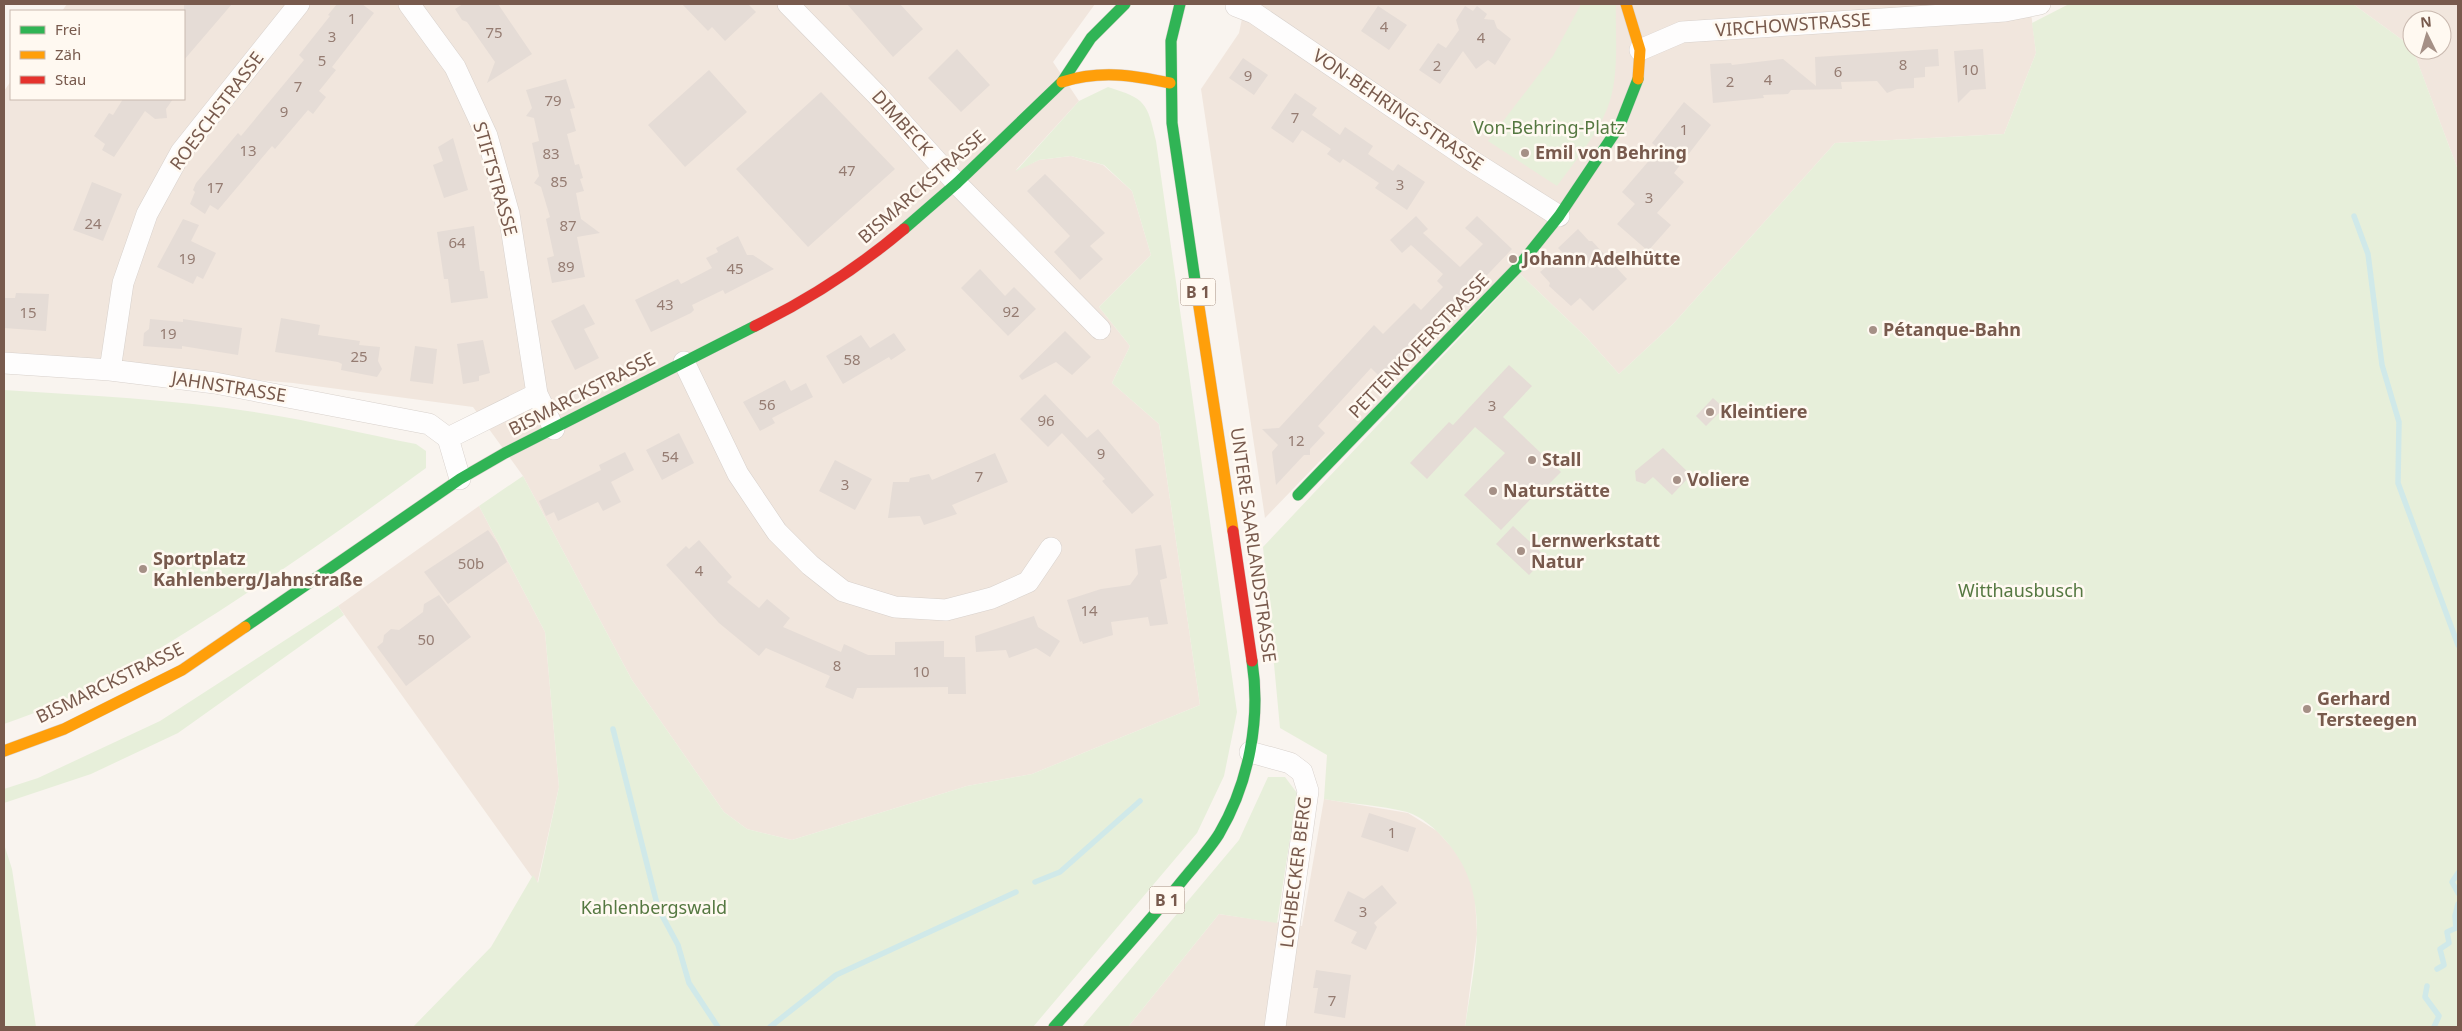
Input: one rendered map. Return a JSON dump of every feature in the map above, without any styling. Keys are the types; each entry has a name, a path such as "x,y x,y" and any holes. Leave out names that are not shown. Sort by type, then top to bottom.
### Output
{"main road":[{"name":"BISMARCKSTRASSE","path":"4,751 64,729 182,670 460,479 778,314 831,283 881,248 957,183 1062,82 1091,38 1125,4"},
{"name":"UNTERE SAARLANDSTRASSE","path":"1054,1027 1150,921 1219,834 1240,789 1250,752 1255,712 1254,674 1172,123 1170,83 1171,42 1180,4"},
{"path":"1559,216 1620,125 1638,84 1640,50 1626,4"},
{"path":"1062,82 1087,73 1127,74 1170,83"},
{"name":"PETTENKOFERSTRASSE","path":"1298,495 1518,268 1559,216"}],"street":[{"name":"ROESCHSTRASSE","path":"110,370 123,283 147,214 181,152 299,4"},
{"name":"STIFTSTRASSE","path":"409,4 455,67 487,136 509,214 537,394 554,429"},
{"name":"DIMBECK","path":"788,4 878,96 957,183 1100,329"},
{"name":"VIRCHOWSTRASSE","path":"1640,50 1682,32 2005,11 2040,4"},
{"name":"VON-BEHRING-STRASSE","path":"1236,6 1254,13 1472,161 1559,216"},
{"path":"684,362 738,474 777,532 810,564 843,591 896,607 946,610 992,598 1028,582 1052,548"},
{"name":"JAHNSTRASSE","path":"4,363 110,370 215,383 429,424 448,438"},
{"path":"460,479 448,438 537,394"},
{"name":"LOHBECKER BERG","path":"1250,752 1290,764 1302,772 1308,790 1275,1027"}],"shaded area":[{"path":"67,4 1095,4 1053,62 1079,101 1016,170 1039,160 1071,156 1103,165 1132,191 1151,255 1099,307 1130,346 1112,383 1159,424 1200,705 1032,774 967,786 792,840 747,829 724,812 632,680 523,476 473,407 293,383 4,358 4,91 10,82 10,100 185,100 185,10 63,10"},
{"path":"1245,4 2030,4 2036,53 2004,134 1835,143 1674,323 1619,374 1586,337 1520,274 1319,462 1265,518 1201,89 1239,33"},
{"path":"2353,4 2458,4 2458,170 2417,60 2452,60 2452,10 2402,10 2402,40"},
{"path":"479,506 545,632 559,787 537,884 338,606"},
{"path":"1324,799 1408,813 1437,831 1457,853 1468,873 1475,898 1477,934 1465,1027 1128,1027 1219,914 1302,926"}],"green space":[{"name":"Von-Behring-Platz","path":"1581,4 1616,5 1614,84 1607,109 1597,129 1557,186 1488,141 1553,56"},
{"name":"Witthausbusch","path":"2069,4 2353,4 2402,40 2402,60 2417,60 2458,170 2458,1027 1465,1027 1473,979 1477,930 1470,884 1461,862 1446,841 1418,817 1397,810 1324,799 1327,755 1280,728 1263,547 1520,274 1586,337 1619,374 1674,323 1835,143 2004,134 2036,53 2032,23"},
{"name":"Kahlenbergswald","path":"1108,87 1130,95 1143,104 1150,118 1156,141 1237,712 1224,776 1197,833 1033,1027 413,1027 491,947 533,875 538,883 559,787 545,632 479,506 523,476 632,680 724,812 747,829 792,840 967,786 1032,774 1200,705 1159,424 1112,383 1130,346 1099,307 1151,255 1132,191 1104,165 1071,156 1039,160 1015,172 1079,101"},
{"name":"Sportplatz Kahlenberg/Jahnstraße","path":"4,390 196,404 299,420 416,444 426,451 426,468 297,559 167,644 87,689 32,714 4,724"},
{"path":"338,606 344,615 178,733 91,774 4,803 4,789 38,778 160,721"},
{"path":"1268,777 1285,777 1297,793 1277,923 1219,914 1128,1027 1082,1027 1239,840"},
{"path":"4,844 12,869 36,1027 4,1027"}],"building":[{"path":"184,4 232,4 185,59 185,10"},
{"path":"337,4 362,4 374,13 332,67 336,70 319,91 326,97 313,114 308,110 275,149 272,146 218,210 210,205 205,214 190,204 195,192 193,190 196,183 238,133 241,136 304,60 299,55 330,16 328,15"},
{"path":"463,4 498,4 532,54 487,83 495,62 467,22 462,20 455,9"},
{"path":"682,4 748,4 756,12 725,41 712,27 708,31"},
{"path":"847,4 900,4 923,29 893,57"},
{"path":"1378,6 1407,25 1389,50 1361,31"},
{"path":"1465,6 1473,11 1477,6 1487,14 1484,19 1494,20 1497,28 1511,39 1495,65 1488,60 1476,69 1463,51 1440,84 1419,70 1438,43 1446,48 1459,30 1456,20"},
{"path":"957,49 990,85 961,112 928,78"},
{"path":"1938,49 1939,66 1925,67 1925,77 1914,78 1914,88 1897,89 1887,93 1877,81 1841,82 1842,89 1791,90 1788,94 1763,95 1764,98 1713,103 1710,64 1731,63 1732,65 1783,59 1816,86 1815,57"},
{"path":"1983,49 1986,89 1971,90 1958,103 1954,51"},
{"path":"1243,58 1268,75 1254,95 1229,78"},
{"path":"709,70 747,112 685,167 648,125"},
{"path":"566,79 575,108 570,109 576,131 567,134 575,165 579,164 583,178 580,179 584,191 576,193 581,219 600,233 577,237 585,277 552,283 547,258 554,256 546,219 550,217 541,187 534,183 539,176 532,143 539,141 534,118 526,116 532,108 526,90"},
{"path":"821,92 895,169 808,247 736,169"},
{"path":"1295,93 1317,108 1312,115 1340,135 1345,127 1373,146 1368,154 1393,171 1398,164 1425,182 1407,210 1375,188 1379,183 1343,159 1340,163 1327,154 1331,149 1302,130 1293,143 1271,128"},
{"path":"122,100 172,100 166,109 167,118 155,119 145,111 114,157 102,150 105,144 94,136 109,113 113,115"},
{"path":"1684,102 1711,125 1674,173 1684,182 1657,213 1671,225 1648,251 1617,224 1635,204 1622,192 1659,149 1652,143"},
{"path":"453,138 468,190 444,198 433,165 443,161 438,147"},
{"path":"1045,174 1105,233 1090,246 1103,259 1080,280 1054,252 1070,236 1027,191"},
{"path":"92,182 122,194 103,241 73,230"},
{"path":"1416,216 1428,229 1423,233 1460,267 1483,244 1465,228 1477,216 1512,249 1385,382 1371,368 1318,426 1325,433 1310,449 1310,455 1304,455 1276,485 1272,452 1278,445 1262,429 1279,428 1374,325 1383,334 1414,303 1421,310 1443,287 1437,281 1443,274 1411,245 1402,253 1390,240"},
{"path":"183,219 199,225 191,241 216,253 203,279 197,276 193,284 157,267"},
{"path":"474,226 480,271 484,271 488,298 451,303 448,279 444,279 437,232"},
{"path":"1578,229 1589,241 1592,241 1627,279 1593,311 1580,298 1571,306 1549,286 1550,283 1540,272 1563,253 1558,248"},
{"path":"738,236 747,255 753,255 774,269 725,294 723,290 692,305 694,310 691,313 651,332 635,300 678,279 681,284 712,268 706,258 718,252 716,248"},
{"path":"980,269 1005,296 1014,287 1036,309 1008,336 961,288"},
{"path":"16,293 49,294 46,331 4,328 4,298 15,298"},
{"path":"584,304 595,324 584,329 599,358 575,370 551,321"},
{"path":"281,318 320,325 318,335 360,341 359,345 380,347 378,361 382,369 377,377 341,370 342,364 338,362 275,352"},
{"path":"150,319 183,322 183,319 242,328 238,355 182,346 182,349 143,346 144,333 149,329"},
{"path":"1065,331 1091,357 1072,375 1056,362 1022,380 1019,376"},
{"path":"894,333 906,350 891,360 889,357 843,384 826,356 861,335 870,348"},
{"path":"483,340 490,373 479,376 479,381 463,384 457,344"},
{"path":"415,346 437,349 433,384 410,381"},
{"path":"1509,365 1532,386 1503,417 1561,472 1545,488 1543,486 1501,530 1464,495 1505,453 1475,427 1427,479 1410,463 1449,422 1453,425"},
{"path":"785,380 791,391 806,383 813,397 772,418 775,423 760,431 743,402"},
{"path":"1045,394 1087,438 1098,429 1154,495 1132,514 1102,481 1105,479 1062,433 1048,447 1020,419"},
{"name":"Kleintiere","path":"1713,398 1724,408 1706,426 1696,416"},
{"path":"679,433 694,463 662,480 646,450"},
{"path":"1663,448 1691,475 1672,495 1653,477 1645,484 1636,481 1635,471"},
{"path":"625,452 634,470 611,482 621,502 603,511 598,502 558,521 554,512 546,516 539,501 601,470 599,465"},
{"path":"995,453 1008,482 952,505 957,514 924,525 920,516 888,518 893,482 909,482 910,478 929,474 932,480"},
{"path":"835,460 872,479 855,510 819,491"},
{"name":"Lernwerkstatt Natur","path":"1513,526 1546,557 1529,575 1496,544"},
{"path":"488,530 507,562 448,604 424,572"},
{"path":"699,540 732,577 727,582 759,608 767,599 790,618 783,627 841,652 844,644 868,655 895,655 895,642 944,641 944,657 965,657 966,694 948,694 948,687 857,688 853,699 825,687 830,676 766,648 759,656 719,623 666,565 686,546 689,549"},
{"path":"1161,545 1167,578 1160,580 1168,624 1150,626 1148,617 1111,622 1113,635 1083,644 1082,641 1080,642 1067,600 1101,589 1130,585 1138,574 1135,549"},
{"path":"439,595 471,637 406,686 377,647 383,642 384,635 391,629 399,630 423,612 424,604"},
{"path":"1034,616 1038,627 1060,641 1050,657 1036,648 1009,658 1006,650 976,652 975,636"},
{"path":"1369,813 1416,828 1408,852 1361,837"},
{"path":"1382,885 1397,903 1374,923 1377,927 1366,950 1351,943 1357,932 1334,921 1348,891 1364,899"},
{"path":"1316,970 1351,975 1345,1018 1314,1013 1318,988 1313,988"}],"waterway":[{"path":"2354,216 2368,254 2382,365 2399,422 2398,483 2458,645"},
{"path":"613,729 658,908 678,945 689,983 718,1027"},
{"path":"1035,882 1060,872 1140,801"},
{"path":"2458,873 2452,882 2458,893"},
{"path":"770,1027 836,975 1016,892"},
{"path":"2437,969 2444,965 2440,949 2449,943 2447,932 2456,928 2455,916 2458,904"},
{"path":"2427,986 2425,997 2439,1016 2434,1027"}],"traffic: fast":[{"path":"904,229 957,183 1062,82 1091,38 1125,4"},
{"path":"1180,4 1171,41 1172,123 1196,287"},
{"path":"1298,495 1518,267 1559,216 1620,125 1638,79"},
{"path":"245,627 460,479 505,453 755,326"},
{"path":"1054,1027 1151,919 1219,834 1238,794 1250,750 1255,705 1252,661"}],"traffic: slow":[{"path":"1626,4 1640,50 1638,79"},
{"path":"1062,82 1090,76 1116,75 1170,83"},
{"path":"1196,287 1233,531"},
{"path":"4,751 64,729 182,670 245,627"}],"traffic: jam":[{"path":"755,326 832,282 869,257 904,229"},
{"path":"1233,531 1252,661"}],"place":[{"name":"Emil von Behring","path":"1525,153"},
{"name":"Johann Adelhütte","path":"1513,259"},
{"name":"Pétanque-Bahn","path":"1873,330"},
{"name":"Kleintiere","path":"1710,412"},
{"name":"Stall","path":"1532,460"},
{"name":"Voliere","path":"1677,480"},
{"name":"Naturstätte","path":"1493,491"},
{"name":"Lernwerkstatt Natur","path":"1521,551"},
{"name":"Sportplatz Kahlenberg/Jahnstraße","path":"143,569"},
{"name":"Gerhard Tersteegen","path":"2307,709"}]}
